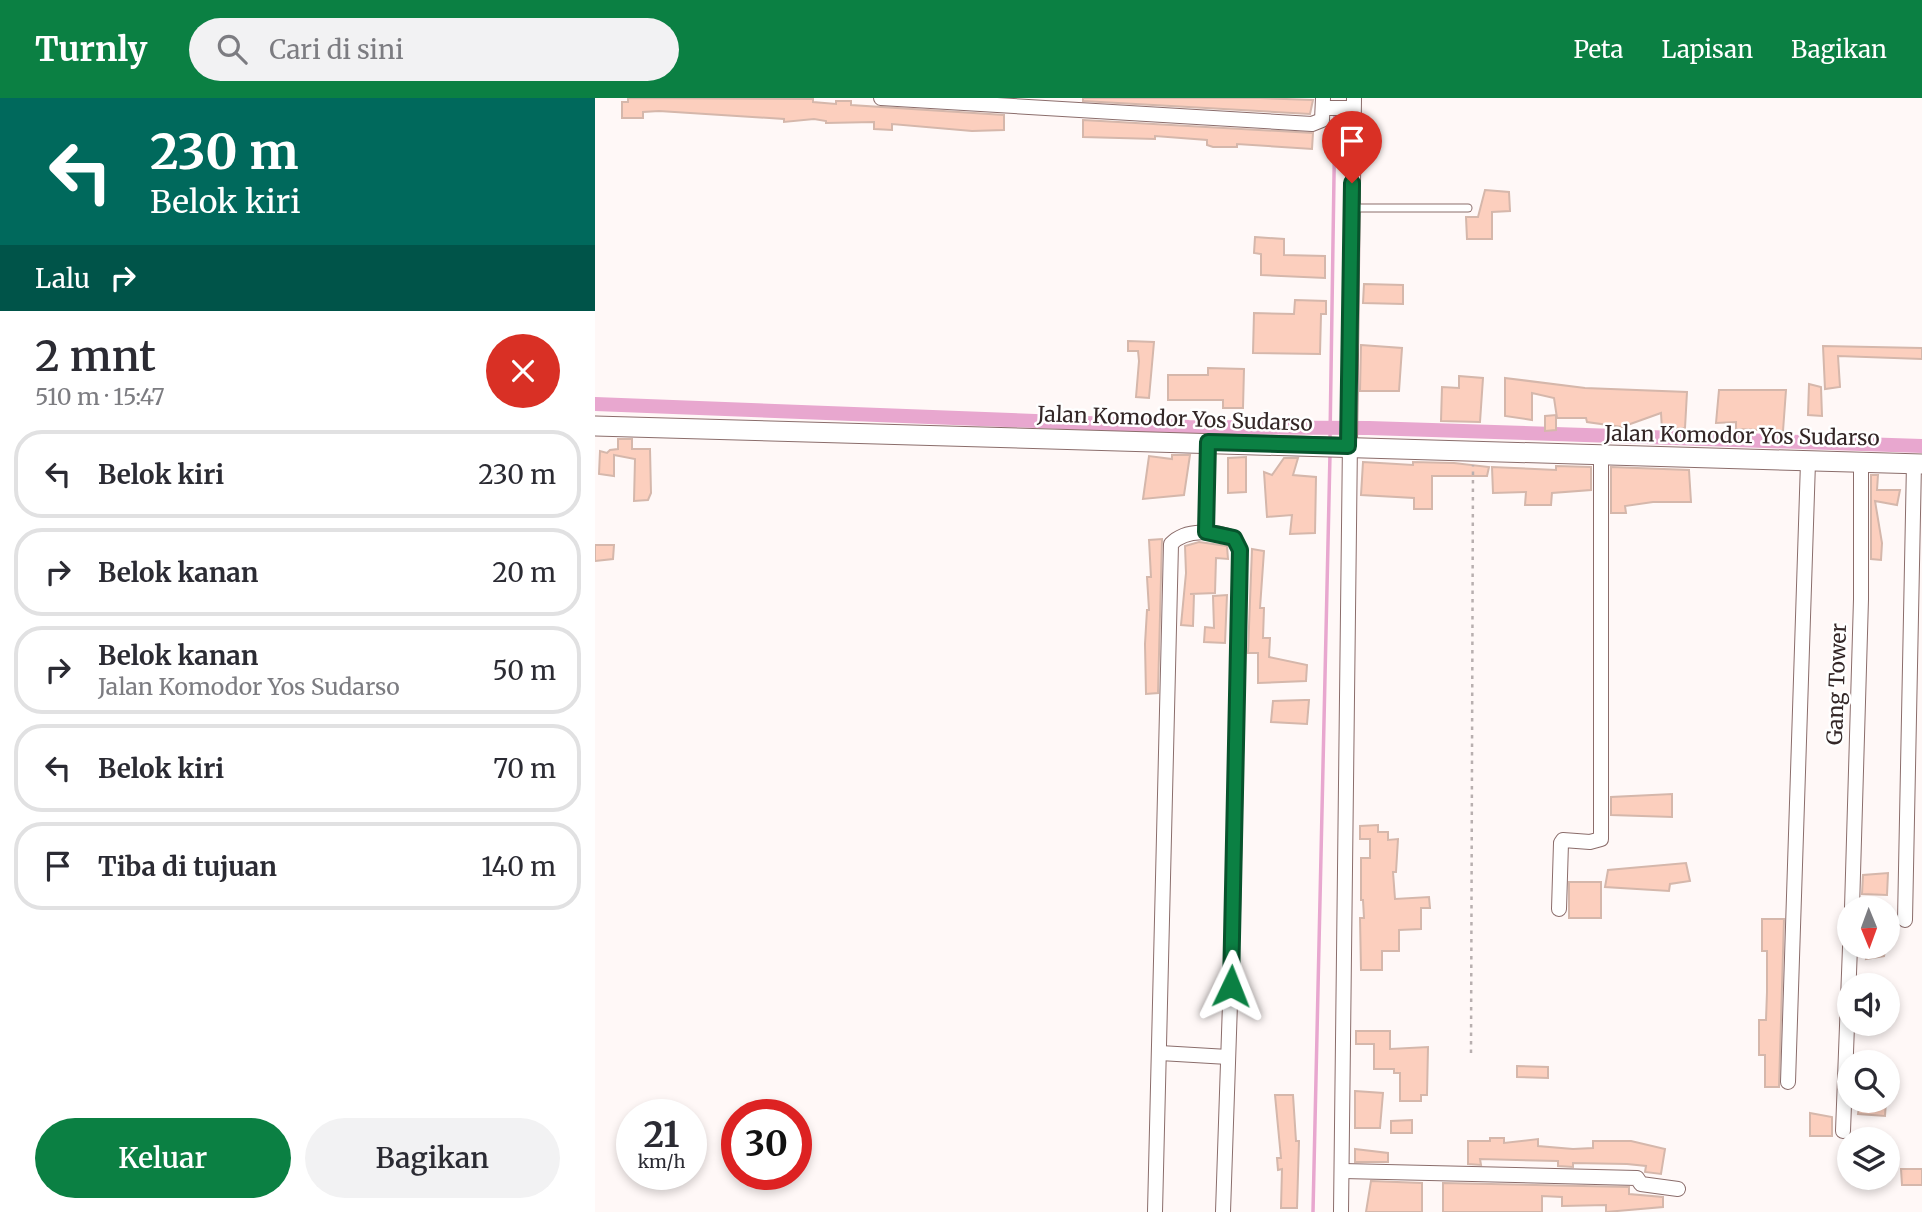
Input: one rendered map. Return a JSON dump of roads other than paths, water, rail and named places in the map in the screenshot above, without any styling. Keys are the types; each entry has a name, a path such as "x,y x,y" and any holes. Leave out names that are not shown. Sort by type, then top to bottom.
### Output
{"street":[{"path":"881,98 1311,124 1322,120 1325,104 1352,105 1349,415 1346,443 1341,1212"},
{"name":"Jalan Komodor Yos Sudarso","path":"595,426 1315,446 1346,443 1601,456 1918,464"},
{"path":"1206,532 1208,442"},
{"path":"1559,909 1561,843 1563,840 1590,842 1601,839 1601,456"},
{"name":"Gang Tower","path":"1851,896 1861,599 1861,461"},
{"path":"1788,1082 1808,462"},
{"path":"1905,920 1918,464"},
{"path":"1155,1212 1171,544 1179,538 1206,532 1234,538 1240,550 1223,1212"},
{"path":"1843,1127 1850,959"},
{"path":"1160,1053 1228,1057"},
{"path":"1343,1171 1637,1178 1641,1184 1678,1189"}],"lane":[{"path":"1352,208 1468,208"}],"waterway":[{"path":"1330,439 1335,111"},
{"path":"595,404 1189,427 1369,428 1922,446"},
{"path":"1313,1212 1330,454"}]}
